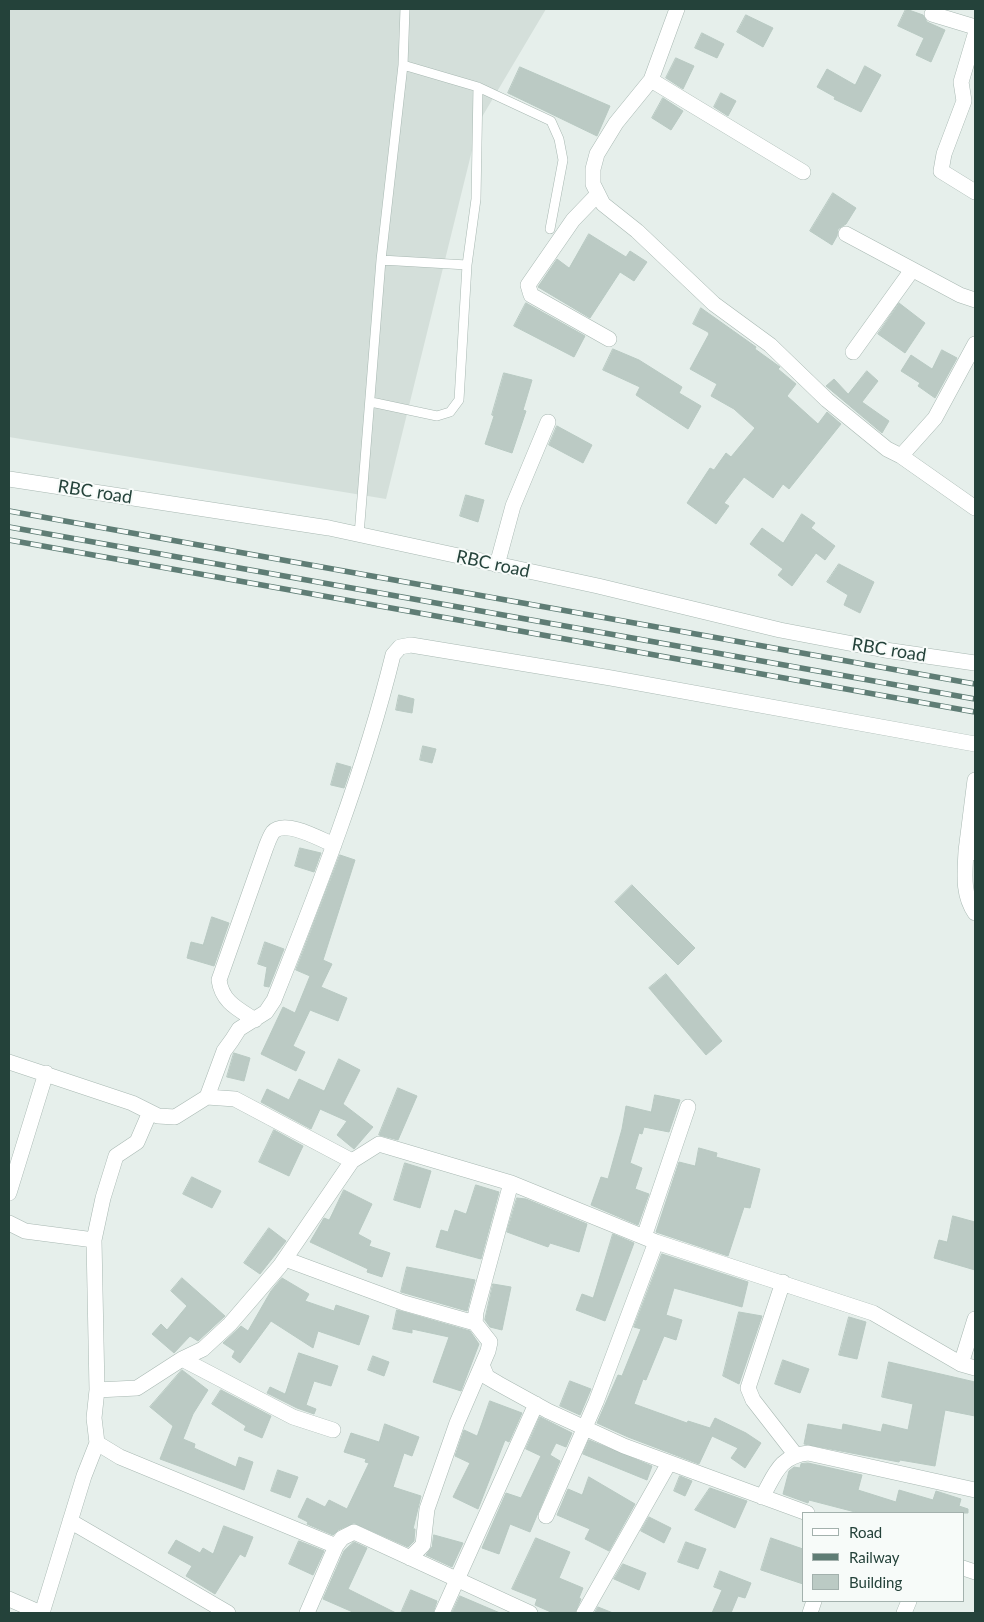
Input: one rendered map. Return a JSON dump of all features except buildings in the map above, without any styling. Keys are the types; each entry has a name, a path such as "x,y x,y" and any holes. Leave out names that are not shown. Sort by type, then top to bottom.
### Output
{"street":[{"path":"677,9 651,80 616,123 597,154 592,169 593,184 603,204 637,231 714,304 770,345 827,400 886,449 901,456 975,508"},
{"path":"932,14 975,27"},
{"path":"975,35 961,82 964,101 944,154 941,171 975,192"},
{"path":"651,80 802,172"},
{"path":"598,194 574,220 528,285 531,295 609,339"},
{"path":"846,234 912,270 975,300"},
{"path":"853,352 912,270"},
{"path":"901,456 935,418 975,344"},
{"path":"497,565 513,506 548,422"},
{"name":"RBC road","path":"9,479 359,535 780,630 885,650 975,663"},
{"path":"9,1062 132,1103 158,1116 176,1117 207,1096 224,1051 239,1029 266,1012 274,1000 334,845 369,741 393,655 400,647 411,645 611,678 975,744"},
{"path":"975,780 971,852 964,883 969,904 975,913"},
{"path":"255,1020 226,1000 221,991 219,980 266,847 273,832 281,827 293,828 334,845"},
{"path":"9,1193 46,1073"},
{"path":"207,1096 235,1099 352,1161"},
{"path":"546,1516 583,1427 596,1402 650,1239 688,1106"},
{"path":"9,1599 42,1613 84,1476 98,1443 94,1418 97,1390 94,1240 103,1198 116,1156 138,1142 150,1112"},
{"path":"97,1390 137,1388 182,1359 203,1349 230,1324 285,1259 352,1161 379,1144 511,1183 650,1239 873,1313 968,1366 975,1319"},
{"path":"475,1323 476,1312 511,1183"},
{"path":"9,1223 25,1231 94,1240"},
{"path":"285,1259 404,1303 475,1323 490,1342 488,1351 457,1423 427,1509 423,1545 410,1558"},
{"path":"783,1282 748,1388 753,1400 796,1454"},
{"path":"182,1359 293,1417 333,1430"},
{"path":"482,1365 487,1377 583,1427 669,1464 804,1512"},
{"path":"442,1613 536,1404"},
{"path":"98,1443 120,1456 336,1546"},
{"path":"762,1497 783,1461 796,1454 808,1453 975,1490"},
{"path":"584,1613 669,1464"},
{"path":"70,1521 228,1613"},
{"path":"307,1613 336,1546 342,1538 354,1532 530,1613"}],"lane":[{"path":"359,535 381,260 403,65 405,9"},
{"path":"403,65 478,87 551,121 559,139 563,160 550,229"},
{"path":"371,402 437,416 450,412 459,400 468,265 476,198 478,87"},
{"path":"381,260 468,265"}],"shaded area":[{"path":"9,9 546,9 479,122 386,499 9,437"}],"railway":[{"path":"9,511 975,684"},
{"path":"9,527 975,699"},
{"path":"9,540 975,712"}]}
